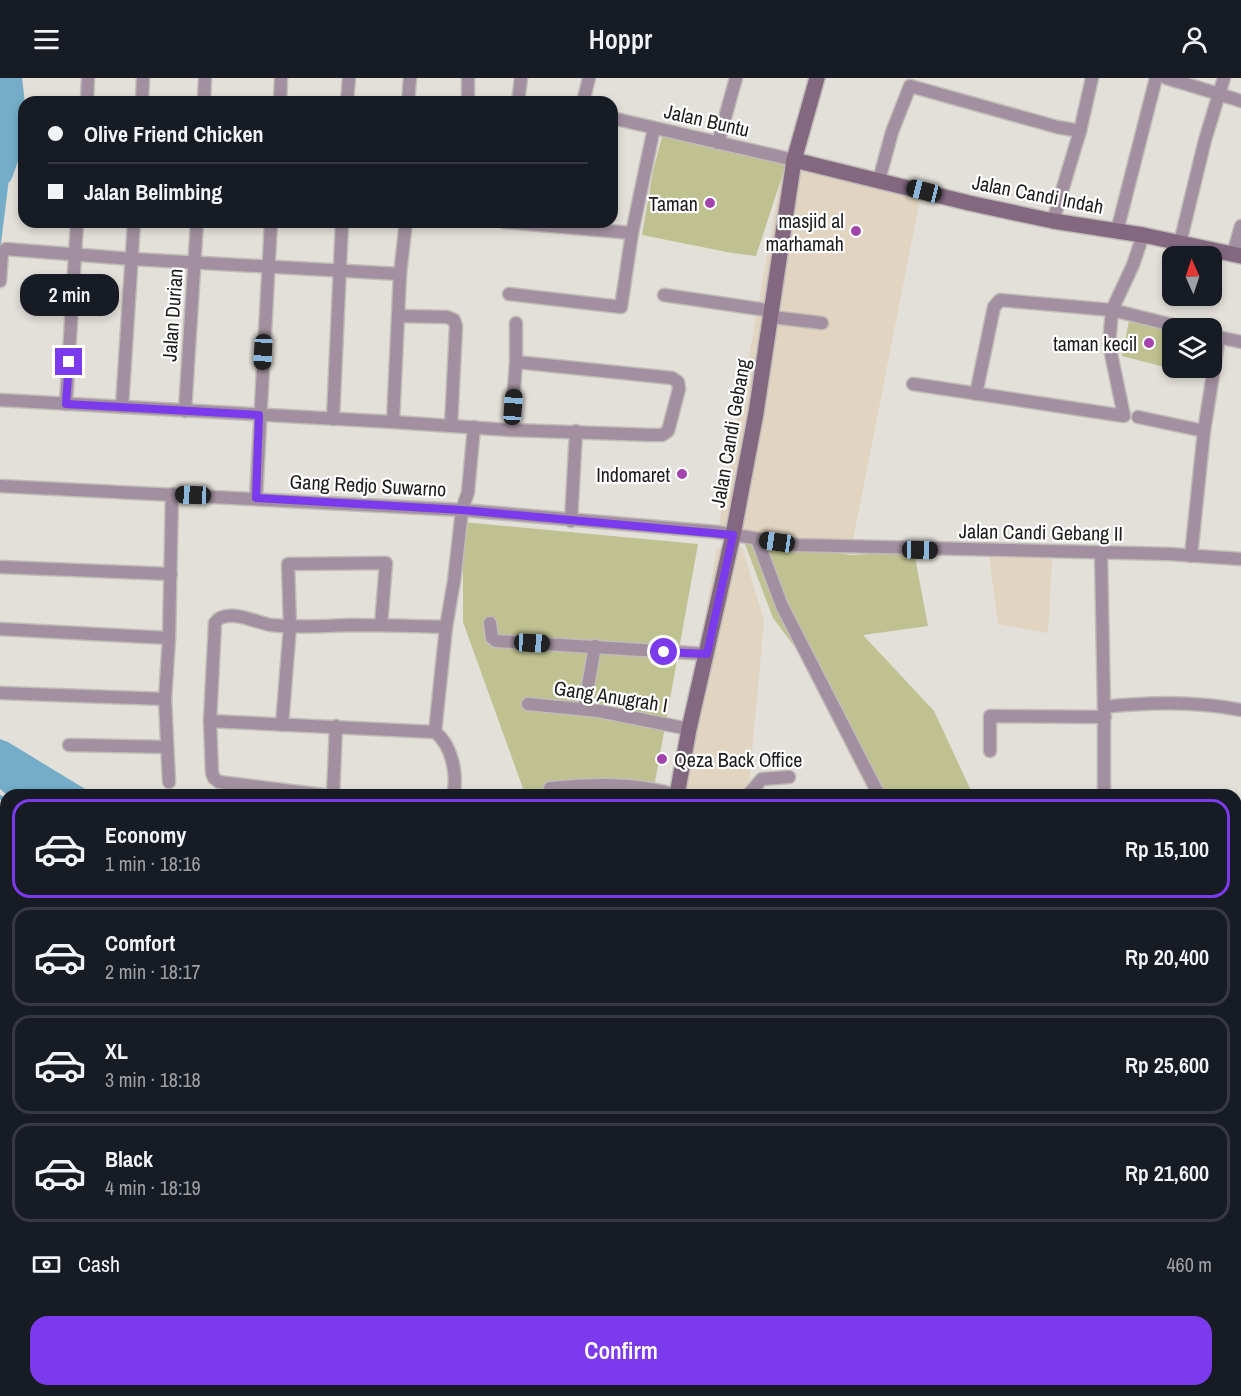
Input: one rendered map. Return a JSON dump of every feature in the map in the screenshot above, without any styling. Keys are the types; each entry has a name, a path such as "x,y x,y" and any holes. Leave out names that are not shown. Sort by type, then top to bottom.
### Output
{"main road":[{"name":"Jalan Candi Gebang","path":"677,789 733,535 772,314 794,160 817,78"},
{"name":"Jalan Candi Indah","path":"794,160 969,203 1237,255"}],"street":[{"path":"87,96 88,78"},
{"path":"142,96 143,78"},
{"path":"204,96 205,78"},
{"path":"280,96 281,78"},
{"path":"348,96 349,78"},
{"path":"408,96 410,78"},
{"path":"468,78 468,96"},
{"path":"519,96 521,78"},
{"path":"584,96 589,78"},
{"path":"1053,221 1080,131 1092,78"},
{"path":"1117,231 1156,78"},
{"path":"1166,78 1241,101"},
{"path":"1180,243 1205,140 1224,78"},
{"path":"718,143 733,79"},
{"path":"879,180 892,132 911,82 1057,127 1080,131"},
{"name":"Jalan Buntu","path":"618,119 794,160"},
{"path":"509,294 621,308 632,233 654,128"},
{"path":"1237,255 1241,226"},
{"path":"66,404 77,228"},
{"path":"122,407 134,228"},
{"name":"Jalan Durian","path":"185,411 197,228"},
{"path":"256,498 270,228"},
{"path":"333,419 342,228"},
{"path":"393,422 400,274 405,228"},
{"path":"574,228 632,233"},
{"path":"913,384 1124,416 1109,344 1112,310 1133,265 1143,235"},
{"path":"0,281 3,250 400,274"},
{"path":"664,295 822,323"},
{"path":"976,394 994,307 997,302 1004,300 1112,310 1162,322"},
{"path":"398,316 447,317 454,320 456,326 451,426"},
{"path":"511,430 516,362 516,323"},
{"path":"1222,338 1241,342"},
{"path":"0,400 511,430 662,435 668,431 679,389 678,382 672,378 516,362"},
{"path":"1191,556 1210,378"},
{"path":"1138,417 1204,431"},
{"path":"435,732 446,627 462,510 468,492 474,427"},
{"path":"571,521 576,431"},
{"name":"Gang Redjo Suwarno","path":"0,486 462,510 733,535"},
{"path":"169,782 165,699 170,638 172,494"},
{"name":"Jalan Candi Gebang II","path":"733,535 796,545 855,548 1241,559"},
{"path":"757,539 782,606 876,789"},
{"path":"1101,554 1105,712 1104,789"},
{"path":"282,725 290,626 289,563 386,563 381,625"},
{"path":"0,567 171,574"},
{"path":"275,789 219,782 212,773 210,721 214,622 217,619 229,615 271,625 290,626 446,627"},
{"path":"490,623 492,639 496,641 707,654"},
{"path":"0,629 170,638"},
{"path":"584,709 595,646"},
{"path":"0,693 165,699"},
{"path":"990,750 990,716 1105,712 1166,703 1218,705 1241,710"},
{"name":"Gang Anugrah I","path":"528,704 584,709 689,729"},
{"path":"210,721 435,732 443,738 454,768 453,789"},
{"path":"333,789 336,726"},
{"path":"69,745 167,747"},
{"path":"753,789 762,779 789,777"},
{"path":"550,788 619,785 646,789"}],"shaded area":[{"path":"783,167 921,194 850,555 718,530"},
{"path":"742,547 764,621 749,789 675,789 717,548"},
{"path":"989,555 1052,557 1048,633 998,624"}],"green space":[{"name":"Taman","path":"664,129 787,161 756,256 642,235 653,171"},
{"name":"taman kecil","path":"1129,321 1162,328 1162,366 1122,356"},
{"path":"463,522 698,544 654,789 523,789 463,622"},
{"path":"742,536 850,555 914,552 928,626 863,635 934,711 970,789 876,789 809,666 773,618"}],"water":[{"path":"0,78 9,78 15,131 0,251"},
{"path":"0,739 85,789 0,789"}],"waterway":[{"path":"0,173 15,131 9,78"}],"place":[{"name":"Taman","path":"710,203"},
{"name":"masjid al marhamah","path":"856,231"},
{"name":"taman kecil","path":"1149,343"},
{"name":"Indomaret","path":"682,474"},
{"name":"Qeza Back Office","path":"662,759"}],"route":[{"path":"69,362 66,404 259,415 256,498 462,510 733,535 707,654 664,652"}]}
